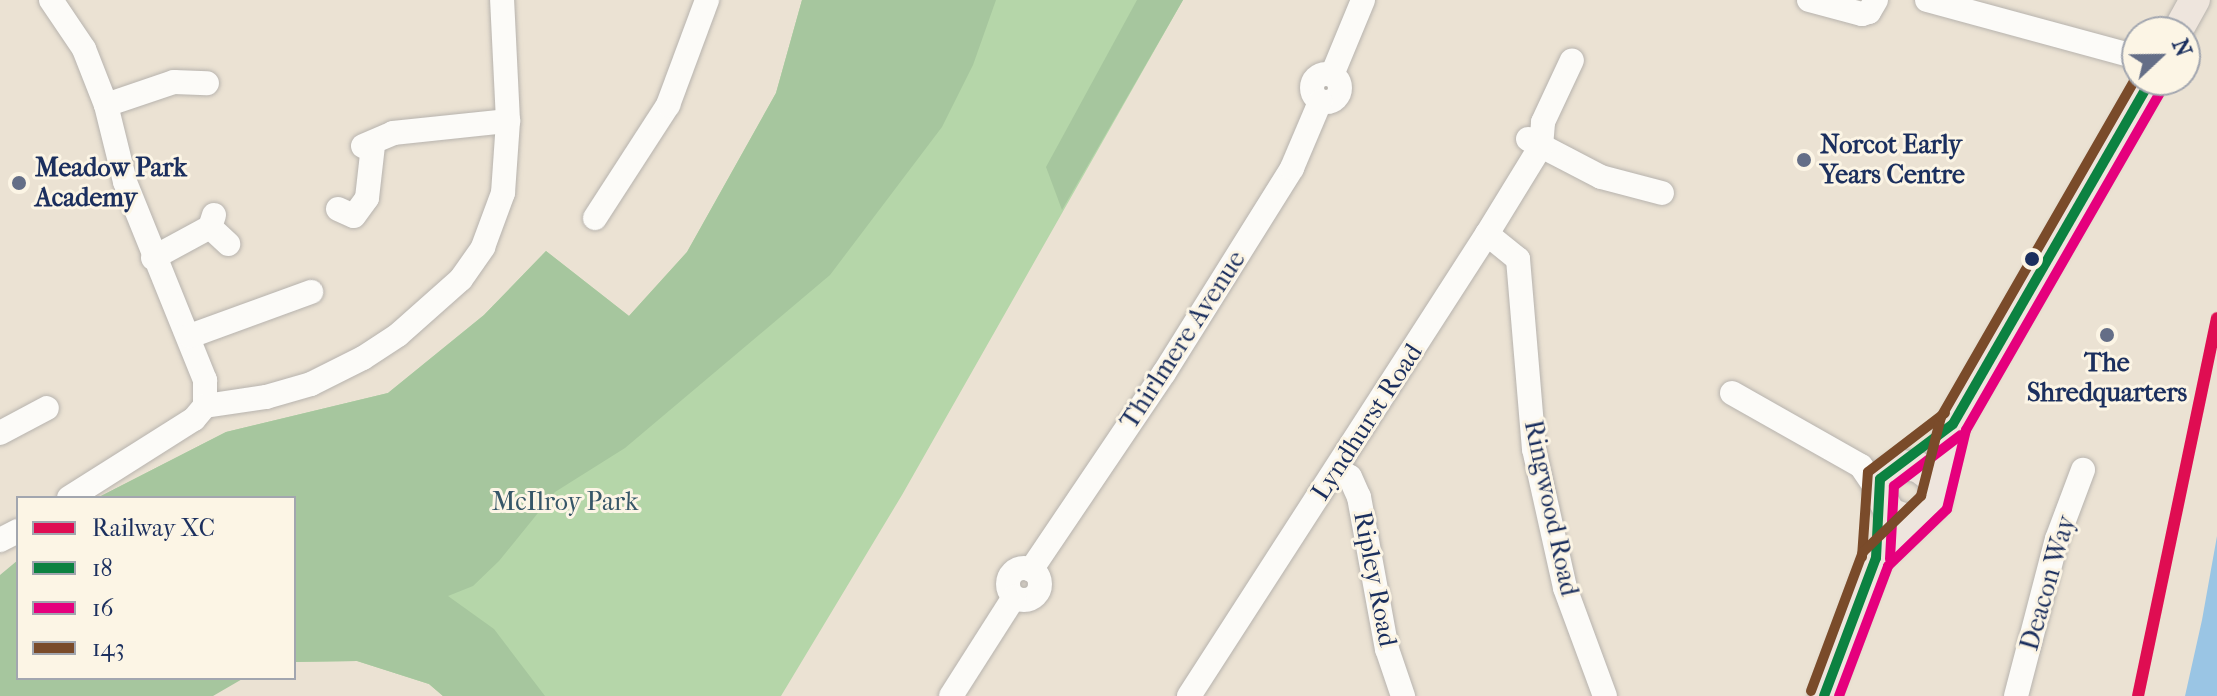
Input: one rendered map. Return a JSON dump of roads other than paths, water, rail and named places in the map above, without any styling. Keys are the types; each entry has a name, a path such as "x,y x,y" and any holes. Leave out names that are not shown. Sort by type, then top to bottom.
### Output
{"main road":[{"path":"1876,558 1935,502 1935,484 1953,424 2142,96"},
{"path":"1824,696 1876,558 1875,527 1888,482 1953,424"},
{"path":"1888,482 1918,467 1935,484"},
{"path":"1888,482 1895,516 1912,521"}],"street":[{"path":"51,0 84,49 106,105 125,182 153,258 190,336 205,380 205,406 194,419 72,496"},
{"path":"205,406 266,397 311,384 363,358 430,309 483,247 503,193 508,121 502,0"},
{"path":"594,217 668,105 707,0"},
{"name":"Thirlmere Avenue","path":"951,696 1014,597 1024,600 1037,593 1040,583 1031,570 1292,168 1320,102 1334,100 1339,92 1332,75 1363,0"},
{"path":"1809,0 1862,14 1869,12 1876,0"},
{"path":"1927,0 2121,53"},
{"name":"Lyndhurst Road","path":"1196,693 1487,234 1572,60"},
{"path":"106,105 174,82 207,83"},
{"path":"338,209 354,216 367,198 368,145 393,133 508,121"},
{"path":"1533,142 1601,177 1662,193"},
{"path":"153,258 212,220 228,244"},
{"name":"Ringwood Road","path":"1487,234 1518,259 1534,449 1565,588 1605,696"},
{"path":"190,336 299,290"},
{"path":"1732,393 1888,482"},
{"path":"0,433 47,408"},
{"name":"Ripley Road","path":"1337,469 1350,477 1359,497 1387,649 1403,696"},
{"name":"Deacon Way","path":"2016,696 2057,539 2083,470"}],"water":[{"path":"2217,536 2217,696 2185,696 2202,620"}],"rail line":[{"name":"XC","path":"2138,696 2217,318"}],"place":[{"name":"Norcot Early Years Centre","path":"1804,160"},
{"name":"Meadow Park Academy","path":"19,183"},
{"name":"The Shredquarters","path":"2107,335"}],"park label":[{"name":"McIlroy Park","path":"565,502"}]}
